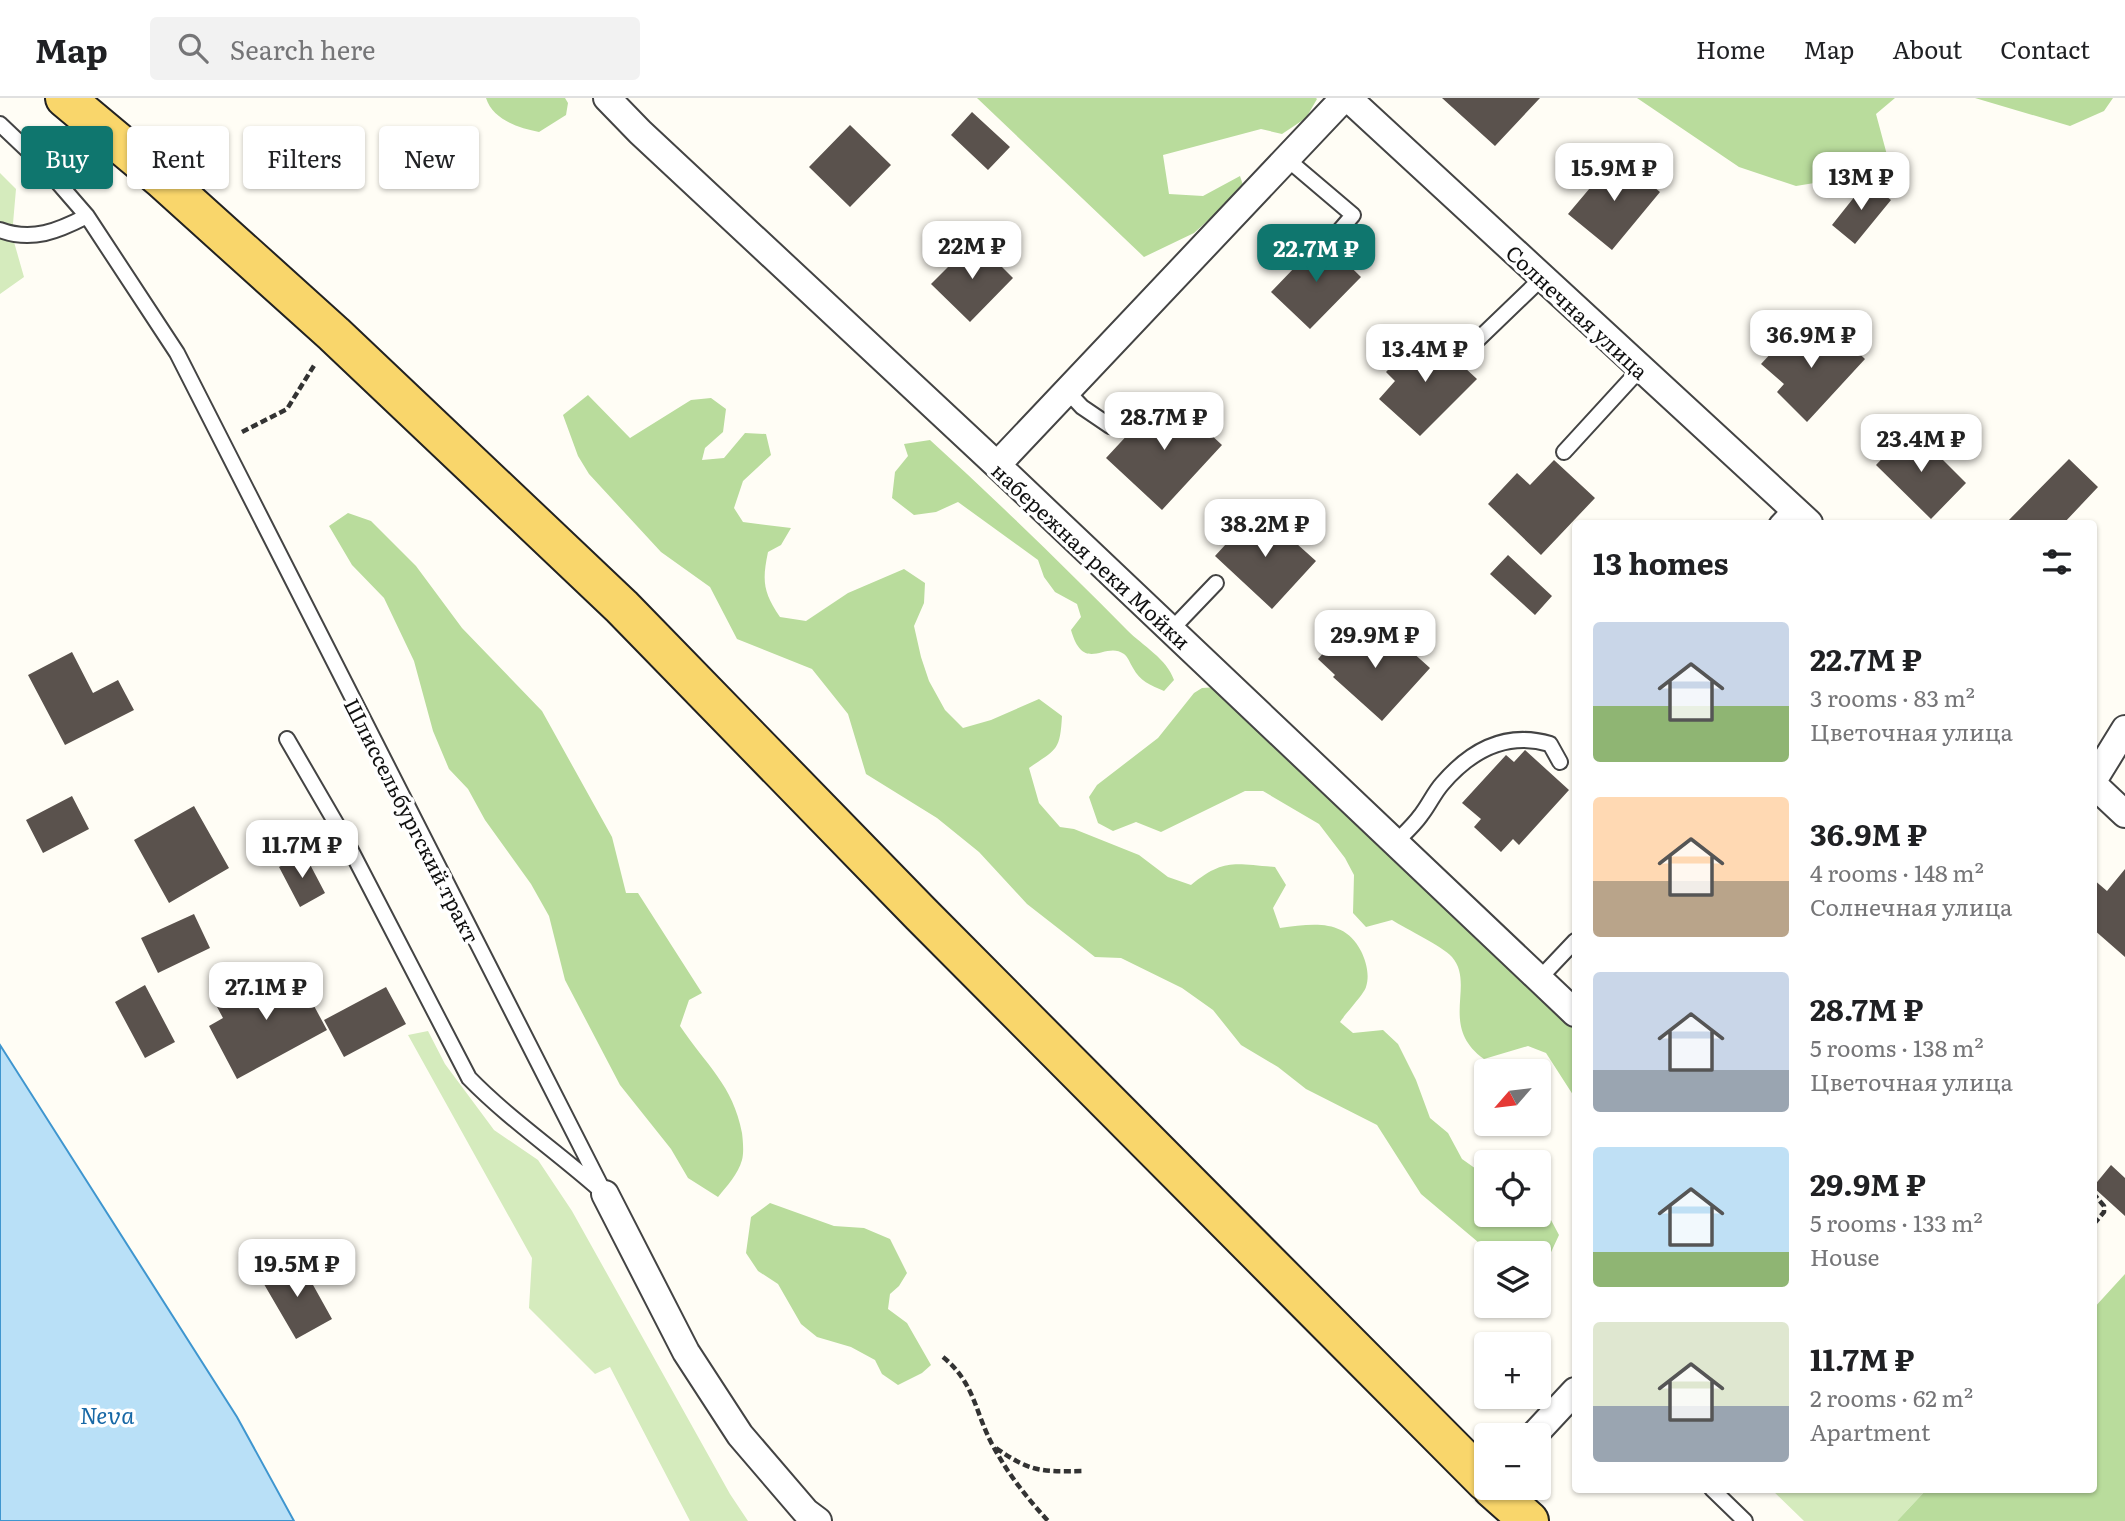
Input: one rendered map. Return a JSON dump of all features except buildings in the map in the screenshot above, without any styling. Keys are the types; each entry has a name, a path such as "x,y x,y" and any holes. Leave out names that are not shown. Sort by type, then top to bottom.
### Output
{"main road":[{"path":"65,98 162,179 334,334 622,607 931,924 1474,1470"},
{"path":"1505,1500 1529,1521"}],"street":[{"name":"набережная реки Мойки","path":"607,98 1572,1010"},
{"path":"997,465 1346,98"},
{"name":"Солнечная улица","path":"1346,98 1641,368 1793,518"},
{"path":"2097,776 2125,729"},
{"path":"2097,787 2125,814"},
{"name":"Шлиссельбургский тракт","path":"606,1194 686,1352 740,1435 811,1518"},
{"path":"1545,1423 1572,1394"}],"lane":[{"name":"Шлиссельбургский тракт","path":"0,124 41,163 87,216 177,353 606,1194"},
{"path":"1287,159 1353,215 1334,237"},
{"path":"0,230 12,234 54,233 87,216"},
{"path":"1464,353 1542,278"},
{"path":"1564,452 1641,368"},
{"path":"1067,391 1082,407 1110,426 1148,403"},
{"path":"1171,630 1216,583"},
{"path":"1395,843 1421,816 1441,785 1468,757 1477,752 1494,744 1531,738 1550,744 1560,762"},
{"path":"287,739 344,836 469,1078 499,1109 553,1148 606,1194"},
{"path":"1539,979 1572,944"},
{"path":"1716,1493 1745,1521"}],"path":[{"path":"221,443 287,409 334,334"},
{"path":"2097,1198 2104,1206 2104,1212 2097,1220"},
{"path":"943,1357 959,1370 972,1392 992,1445 1024,1494 1048,1521"},
{"path":"992,1445 1019,1464 1044,1472 1083,1471"}],"green space":[{"path":"486,98 565,98 568,103 566,115 539,132 515,125 501,117 489,106"},
{"path":"977,98 1317,99 1306,118 1282,134 1261,129 1163,155 1169,194 1203,196 1240,176 1244,188 1194,233 1144,257"},
{"path":"1637,98 1895,98 1876,114 1887,155 1845,178 1796,186 1739,167"},
{"path":"1975,98 2113,98 2104,111 2070,126"},
{"path":"0,173 16,189 12,235 24,277 0,294"},
{"path":"588,395 630,438 691,400 711,398 726,409 723,432 705,448 702,460 724,458 745,433 766,434 771,455 743,481 734,508 743,522 791,528 781,545 768,552 765,571 767,593 780,617 806,621 848,593 904,569 925,583 924,603 914,626 929,681 945,710 963,728 991,720 1039,699 1062,716 1060,737 1055,748 1029,768 1039,803 1060,827 1074,829 1139,855 1168,877 1191,885 1212,870 1230,865 1275,867 1286,885 1273,908 1280,928 1315,925 1336,928 1354,940 1363,955 1367,973 1366,987 1340,1022 1353,1033 1383,1030 1398,1044 1416,1080 1430,1118 1448,1133 1462,1159 1474,1168 1474,1227 1551,1227 1551,1220 1559,1235 1551,1252 1551,1241 1477,1241 1421,1194 1377,1125 1306,1089 1278,1067 1241,1045 1213,1010 1182,988 1121,958 1095,957 1027,904 979,852 937,818 866,774 848,714 812,669 737,639 710,587 661,552 589,474 578,456 563,415"},
{"path":"930,440 1160,659 1174,680 1164,691 1142,679 1124,654 1110,651 1088,654 1082,651 1071,630 1081,617 1077,604 1055,592 1044,577 1038,560 958,502 936,512 914,515 892,498 895,472 908,456 904,444"},
{"path":"348,513 371,521 416,566 462,628 542,711 612,837 626,893 638,893 702,993 689,1000 680,1026 725,1088 738,1116 743,1140 740,1165 718,1197 688,1178 671,1149 620,1085 565,980 549,916 531,884 485,820 468,789 449,769 433,731 414,661 384,598 352,565 329,526"},
{"path":"1218,687 1572,1019 1572,1093 1546,1053 1528,1046 1484,1059 1470,1046 1460,1020 1461,980 1452,957 1392,920 1366,927 1353,913 1354,875 1345,858 1319,824 1263,791 1245,791 1161,832 1136,822 1113,831 1098,823 1089,797 1097,785 1158,738 1194,693 1202,688"},
{"path":"428,1031 445,1064 494,1130 538,1160 572,1211 730,1494 748,1521 690,1521 610,1367 595,1374 529,1308 532,1258 408,1035"},
{"path":"770,1203 834,1226 864,1228 890,1239 907,1273 890,1294 888,1309 907,1323 931,1365 922,1373 898,1385 882,1374 875,1360 851,1347 817,1337 801,1324 778,1284 758,1271 746,1253 751,1217"},
{"path":"2125,1274 2125,1521 1897,1521 1923,1493 2097,1493 2097,1305"},
{"path":"1775,1493 1923,1493 1897,1521 1804,1521"}],"water":[{"name":"Neva","path":"0,1045 237,1417 294,1521 0,1521"}]}
